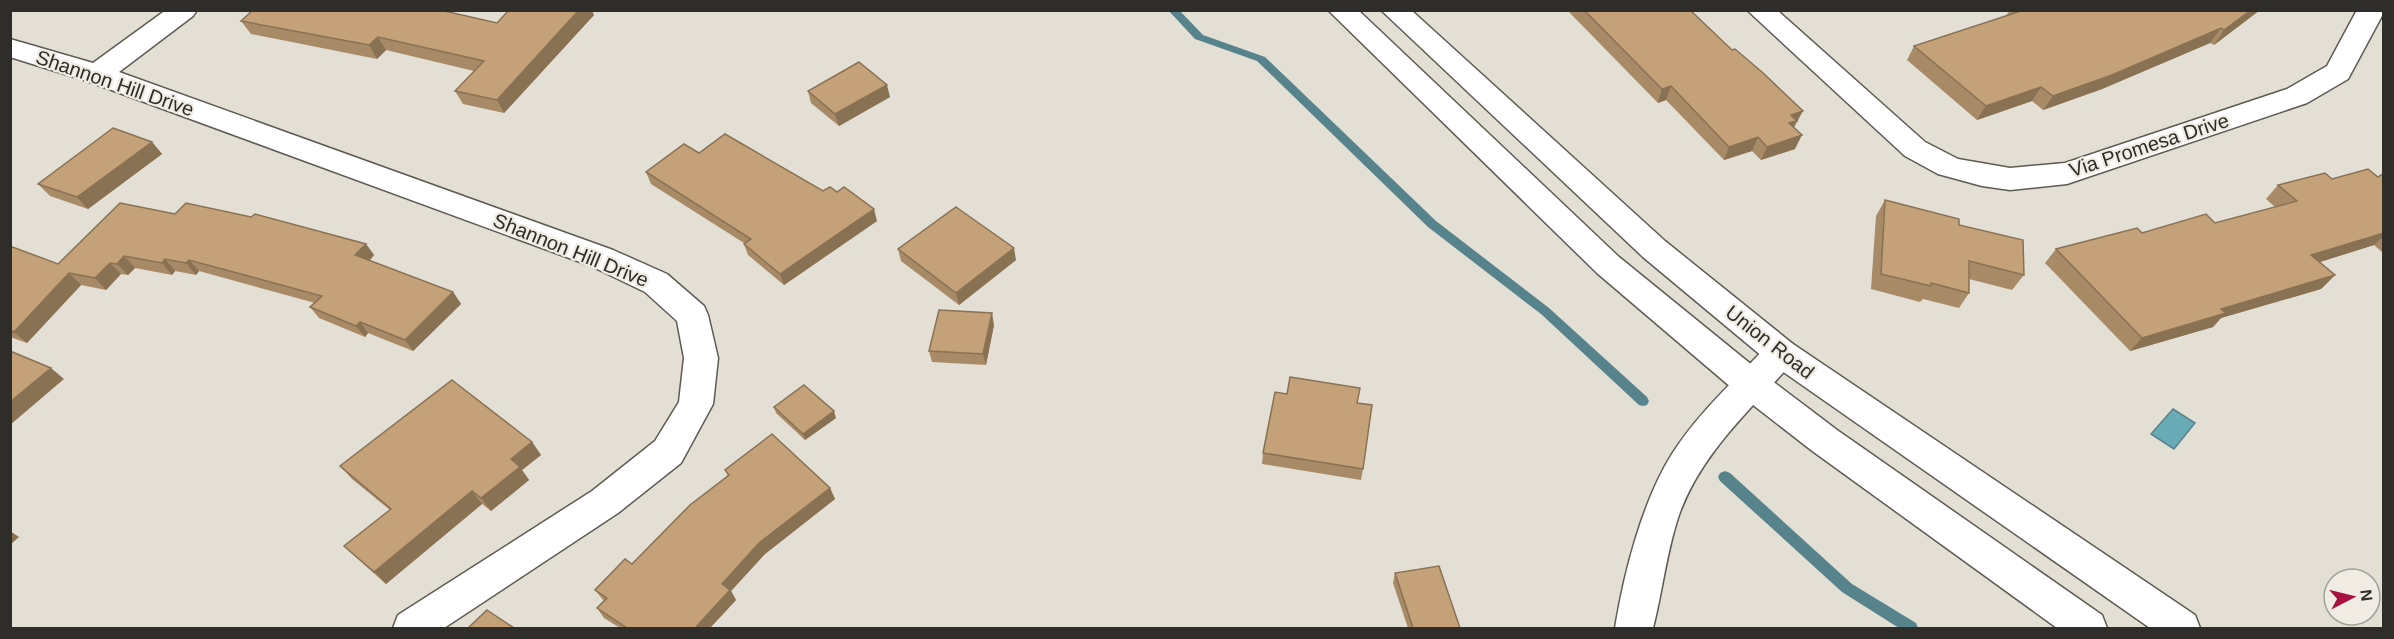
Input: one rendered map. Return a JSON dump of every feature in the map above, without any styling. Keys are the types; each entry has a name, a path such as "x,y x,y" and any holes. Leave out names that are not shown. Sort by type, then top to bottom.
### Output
{"street":[{"path":"97,74 184,10"},
{"path":"1341,10 1608,265 1751,384 1824,440 2088,628"},
{"name":"Union Road","path":"1394,10 1423,34 1654,249 1780,353 2181,628"},
{"name":"Via Promesa Drive","path":"1760,10 1915,149 1949,167 2010,179 2067,173 2297,96 2338,72 2371,10"},
{"name":"Shannon Hill Drive","path":"10,48 97,74 602,258 656,283 692,315 701,358 696,404 668,452 606,502 412,628"},
{"path":"1634,628 1659,520 1684,466 1708,432 1780,353"}],"water":[{"path":"2173,409 2195,423 2174,449 2151,434"}],"building":[{"path":"253,10 440,10 497,23 509,10 579,10 497,100 455,91 484,61 378,37 369,45 241,21"},
{"path":"1584,10 1690,10 1732,50 1735,49 1762,72 1803,111 1791,115 1797,121 1789,123 1802,135 1767,147 1758,137 1729,147 1671,86 1662,89"},
{"path":"2020,10 2251,10 2224,30 2221,28 2112,75 2053,96 2041,87 1986,106 1914,46"},
{"path":"859,62 887,85 835,114 808,91"},
{"path":"113,128 152,142 77,197 38,184"},
{"path":"725,134 823,191 830,187 837,192 844,187 874,209 780,274 744,244 751,239 646,172 684,144 699,153"},
{"path":"2368,169 2378,177 2384,173 2384,233 2311,255 2335,275 2221,309 2226,313 2142,338 2056,249 2137,228 2142,233 2206,214 2215,223 2297,201 2278,185 2325,173 2332,179"},
{"path":"1885,200 1959,219 1959,225 2023,240 2024,275 1969,261 1969,293 1881,274"},
{"path":"120,203 175,214 186,203 251,217 255,214 366,244 355,255 453,292 405,340 360,322 356,326 310,307 322,296 189,260 186,263 165,259 162,263 124,256 117,264 110,263 95,278 69,273 14,332 10,330 10,246 58,264"},
{"path":"956,207 1014,248 956,293 898,249"},
{"path":"939,310 992,313 983,354 929,351"},
{"path":"10,351 51,368 10,402"},
{"path":"1290,377 1360,388 1357,403 1372,405 1363,469 1263,453 1275,392 1287,394"},
{"path":"452,380 532,442 511,459 520,467 481,498 472,491 374,572 344,546 391,509 340,466"},
{"path":"804,385 834,411 803,434 774,407"},
{"path":"772,434 830,488 759,543 722,584 730,590 696,627 698,628 627,628 597,608 607,598 595,590 625,559 632,564 690,505 729,475 725,470"},
{"path":"1439,566 1460,628 1413,628 1395,573"},
{"path":"487,610 514,628 468,628"}],"waterway":[{"path":"1173,10 1199,37 1261,59 1432,224 1545,311 1643,401"},
{"path":"1725,477 1847,588 1911,628"}]}
